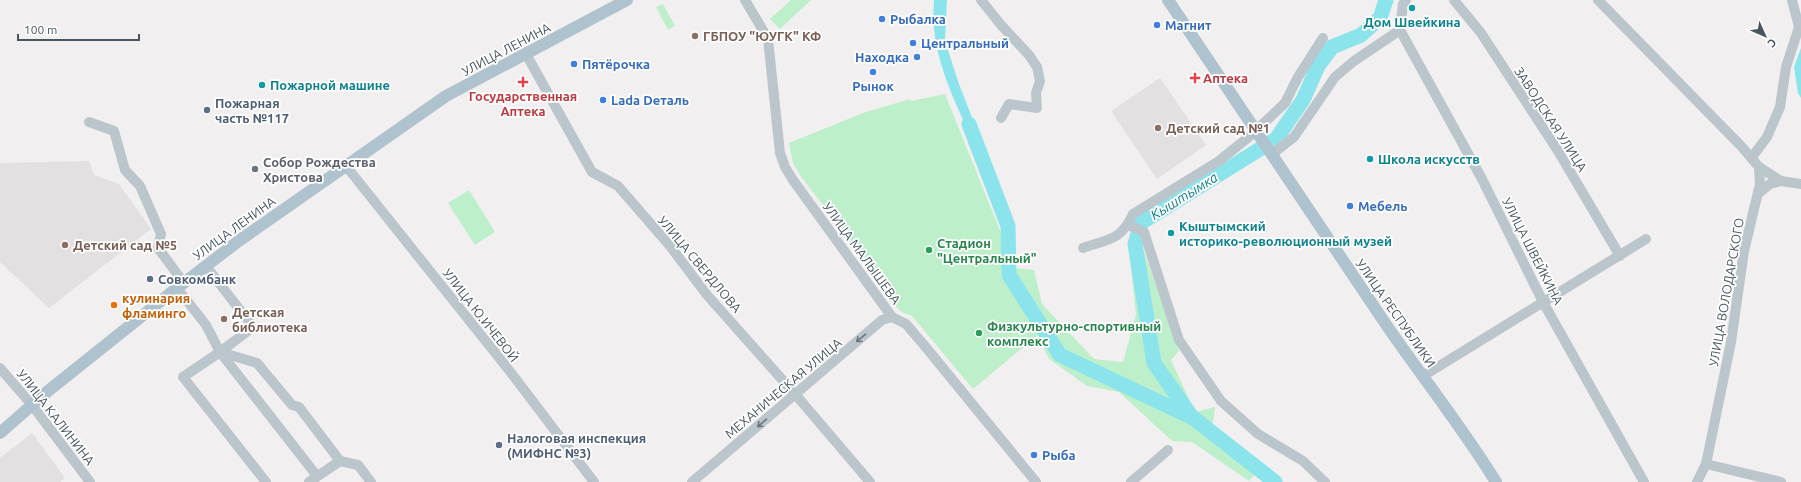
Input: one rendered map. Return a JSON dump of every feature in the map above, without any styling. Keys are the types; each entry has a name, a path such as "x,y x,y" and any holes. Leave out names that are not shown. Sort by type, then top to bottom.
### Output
{"main road":[{"name":"УЛИЦА ЛЕНИНА","path":"0,433 32,405 206,266 446,96 627,0"},
{"name":"УЛИЦА РЕСПУБЛИКИ","path":"1168,0 1404,351 1424,376 1496,482"}],"street":[{"name":"УЛИЦА МАЛЫШЕВА","path":"745,0 768,39 780,153 786,167 798,187 892,317 906,324 1036,482"},
{"path":"982,0 1001,26 1029,55 1037,67 1040,81 1036,93 1037,108 1009,104 1001,118"},
{"path":"1268,148 1294,137 1335,76 1354,61 1400,30 1403,4 1406,0"},
{"name":"ЗАВОДСКАЯ УЛИЦА","path":"1454,0 1480,33 1554,145 1620,256"},
{"path":"1598,0 1752,157 1759,167 1781,181"},
{"path":"1752,157 1767,137 1780,107 1786,67 1799,27 1792,0"},
{"name":"УЛИЦА ШВЕЙКИНА","path":"1400,30 1482,179 1544,302 1644,482"},
{"path":"1083,248 1119,236 1128,225 1133,214 1219,161 1256,130 1285,103 1298,77 1323,38"},
{"name":"УЛИЦА СВЕРДЛОВА","path":"526,54 592,172 618,186 670,246 707,295 795,394 870,482"},
{"path":"89,122 114,131 125,170 140,186 161,234 158,248 180,286 206,326 220,352 318,476"},
{"name":"УЛИЦА Ю.ИЧЕВОЙ","path":"346,166 512,374 594,482"},
{"name":"УЛИЦА ВОЛОДАРСКОГО","path":"1697,482 1706,464 1731,342 1744,251 1760,184 1759,167"},
{"path":"1758,194 1770,184 1781,181 1801,184"},
{"path":"1128,225 1144,232 1179,340 1221,401 1258,434 1303,461 1325,482"},
{"path":"1424,376 1646,239"},
{"path":"206,266 253,327 183,377 266,482"},
{"name":"МЕХАНИЧЕСКАЯ УЛИЦА","path":"692,482 882,320 892,317"},
{"path":"220,352 257,363 292,405 299,407 340,461 358,465 371,482"},
{"name":"УЛИЦА КАЛИНИНА","path":"0,368 32,405 90,482"},
{"path":"1131,482 1168,450"},
{"path":"309,482 340,461"},
{"path":"1706,464 1780,482"}],"shaded area":[{"name":"Детский сад №1","path":"1160,78 1206,145 1157,179 1111,111"},
{"name":"Детский сад №5","path":"89,161 94,175 119,184 151,229 49,308 0,262 0,163"},
{"path":"32,433 65,478 60,482 0,482 0,458"}],"green space":[{"path":"791,0 811,0 780,29 770,19"},
{"path":"663,4 675,26 668,30 656,7"},
{"name":"Стадион \"Центральный\"","path":"945,94 1001,233 1002,267 1034,270 1042,304 1094,359 1123,362 1136,314 1129,251 1144,251 1179,351 1171,360 1195,412 1215,407 1211,439 1257,472 1249,481 1192,442 1172,441 1119,392 1087,386 1049,359 1038,335 973,389 912,316 901,312 877,282 876,274 802,178 793,163 789,143 863,113 910,99 911,101"},
{"path":"469,190 495,232 475,245 448,203"}],"water":[{"path":"934,0 947,0 945,41 959,84 982,143 974,143 944,74 935,38 933,19"},
{"path":"1801,48 1801,98 1798,93 1794,67"}],"waterway":[{"name":"Кыштымка","path":"1275,482 1192,417 1154,363 1135,244 1141,223 1276,139 1303,100 1318,66 1332,47 1361,35 1380,18 1386,0"},
{"path":"969,124 1008,226 1009,275 1060,355 1191,417"}],"place":[{"name":"Дом Швейкина","path":"1412,8"},
{"name":"Рыбалка","path":"882,19"},
{"name":"Магнит","path":"1157,25"},
{"name":"ГБПОУ \"ЮУГК\" КФ","path":"695,36"},
{"name":"Центральный","path":"913,43"},
{"name":"Находка","path":"917,57"},
{"name":"Пятёрочка","path":"574,64"},
{"name":"Рынок","path":"873,72"},
{"name":"Аптека","path":"1195,78"},
{"name":"Государственная Аптека","path":"523,82"},
{"name":"Пожарной машине","path":"262,85"},
{"name":"Lada Dеталь","path":"603,100"},
{"name":"Пожарная часть №117","path":"207,110"},
{"name":"Детский сад №1","path":"1158,128"},
{"name":"Школа искусств","path":"1370,159"},
{"name":"Собор Рождества Христова","path":"255,169"},
{"name":"Мебель","path":"1350,206"},
{"name":"Кыштымский историко-революционный музей","path":"1171,233"},
{"name":"Детский сад №5","path":"65,245"},
{"name":"Стадион \"Центральный\"","path":"929,250"},
{"name":"Совкомбанк","path":"150,279"},
{"name":"кулинария фламинго","path":"114,305"},
{"name":"Детская библиотека","path":"224,319"},
{"name":"Физкультурно-спортивный комплекс","path":"979,333"},
{"name":"Налоговая инспекция (МИФНС №3)","path":"499,445"},
{"name":"Рыба","path":"1034,455"}]}
